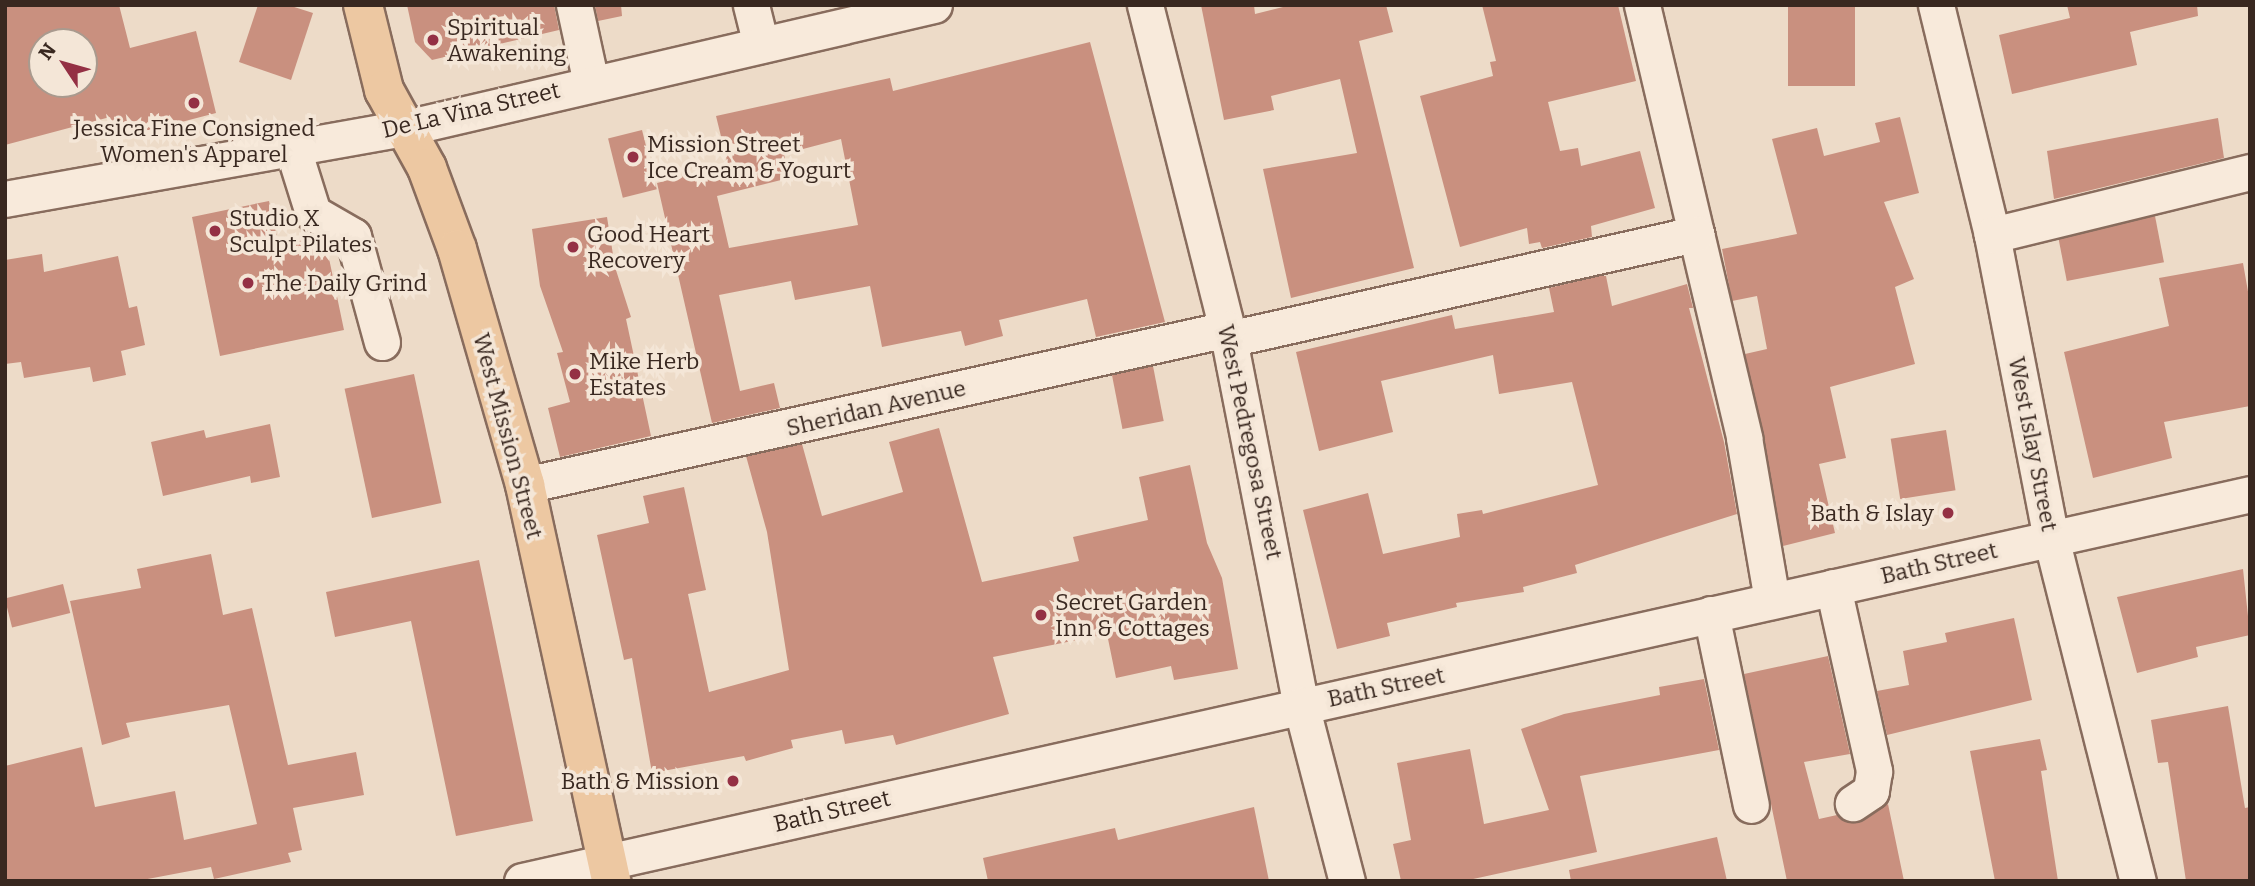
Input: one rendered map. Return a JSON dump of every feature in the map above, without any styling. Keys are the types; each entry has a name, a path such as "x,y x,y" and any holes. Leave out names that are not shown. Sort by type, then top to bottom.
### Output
{"main road":[{"name":"West Mission Street","path":"363,5 384,90 427,169 457,249 525,485 609,870"}],"street":[{"path":"574,5 591,83"},
{"path":"751,5 761,45"},
{"name":"De La Vina Street","path":"5,199 405,128 934,5"},
{"name":"West Pedregosa Street","path":"1145,5 1228,334 1301,705 1347,881"},
{"path":"1642,5 1744,438 1772,600"},
{"name":"West Islay Street","path":"1936,5 1992,235 2050,538 2138,881"},
{"path":"292,146 313,213 353,236 382,342"},
{"path":"1992,235 2250,172"},
{"name":"Sheridan Avenue","path":"525,485 1696,234"},
{"name":"Bath Street","path":"522,881 609,870 1301,705 2250,494"},
{"path":"1833,587 1874,771 1871,791 1853,803"},
{"path":"1710,614 1751,804"}],"building":[{"path":"5,5 119,5 130,48 196,31 216,113 116,139 110,117 5,145"},
{"path":"258,5 288,5 313,13 291,80 239,62"},
{"path":"407,5 554,5 559,30 432,60 415,42"},
{"path":"595,5 621,5 622,16 598,21"},
{"path":"1201,5 1254,5 1255,14 1291,5 1386,5 1393,32 1359,41 1414,268 1291,298 1263,169 1357,153 1340,79 1271,96 1274,110 1224,120"},
{"path":"1482,5 1618,5 1636,81 1548,102 1560,151 1578,148 1581,166 1640,151 1655,208 1591,226 1592,237 1542,248 1540,242 1529,244 1527,228 1460,247 1420,96 1493,76 1490,62 1496,61"},
{"path":"1788,5 1855,5 1855,86 1788,86"},
{"path":"2067,5 2197,5 2198,16 2130,32 2137,65 2012,94 1999,35 2070,18"},
{"path":"1090,42 1165,322 1096,337 1087,299 999,320 1003,336 965,346 961,331 882,347 870,286 795,300 791,281 719,295 740,391 774,383 780,408 712,423 657,183 728,165 716,116 890,78 893,91","holes":["841,139 858,225 729,248 717,196 789,178 784,154"]},
{"path":"1900,117 1919,193 1884,202 1914,279 1895,287 1915,364 1830,387 1846,458 1819,464 1835,533 1783,546 1745,354 1767,349 1757,296 1732,301 1722,249 1797,234 1772,139 1817,128 1824,156 1880,142 1875,123"},
{"path":"2218,118 2224,158 2054,199 2047,151"},
{"path":"642,130 657,189 623,198 608,138"},
{"path":"269,201 278,242 311,235 326,244 344,330 220,356 192,217"},
{"path":"2155,216 2164,262 2067,281 2058,235"},
{"path":"607,217 615,267 631,317 626,319 651,436 560,457 548,408 570,402 557,353 563,352 540,286 532,229"},
{"path":"42,254 44,272 118,256 129,308 137,306 145,345 121,351 126,375 93,382 90,367 24,378 21,362 5,364 5,260"},
{"path":"2243,263 2250,303 2250,406 2164,422 2172,458 2093,478 2064,352 2169,326 2159,278"},
{"path":"1606,276 1612,306 1687,284 1693,308 1689,308 1724,442 1737,514 1575,565 1577,573 1523,587 1524,592 1456,603 1457,607 1387,623 1390,636 1337,649 1303,510 1368,493 1383,554 1460,537 1457,514 1482,510 1483,514 1598,485 1572,382 1499,394 1493,355 1381,381 1393,432 1319,451 1296,352 1452,315 1455,329 1554,312 1549,288"},
{"path":"1153,366 1164,421 1122,429 1112,374"},
{"path":"414,374 441,503 372,518 345,389"},
{"path":"270,424 280,477 251,483 250,476 163,496 151,442 204,430 206,438"},
{"path":"939,428 982,582 1079,561 1073,537 1148,520 1139,477 1190,465 1207,543 1222,578 1238,669 1174,680 1171,666 1116,678 1107,634 993,657 1009,714 896,745 893,735 845,744 842,730 791,740 793,748 746,761 744,756 652,773 632,658 624,660 597,535 649,523 643,496 684,487 706,590 688,594 709,692 789,670 767,532 746,456 802,444 822,516 903,492 889,442"},
{"path":"1946,430 1956,490 1900,499 1891,439"},
{"path":"211,554 223,615 252,608 288,765 356,752 364,795 293,808 302,850 288,853 291,862 214,879 211,867 137,881 5,881 5,766 82,747 95,807 175,791 184,840 257,824 229,705 126,723 130,737 102,745 70,601 141,588 137,569"},
{"path":"479,560 533,821 456,836 411,621 335,637 326,592"},
{"path":"2243,569 2250,635 2196,647 2198,657 2137,673 2117,597"},
{"path":"63,584 70,613 12,628 5,598"},
{"path":"2014,618 2032,700 1887,735 1877,691 1909,685 1903,651 1947,642 1945,633"},
{"path":"1828,656 1850,754 1804,762 1819,819 1837,815 1855,823 1888,804 1904,881 1787,881 1744,674"},
{"path":"1704,679 1719,750 1580,776 1597,852 1464,881 1401,881 1393,844 1411,840 1397,763 1470,749 1484,824 1549,810 1521,729 1564,714 1660,695 1659,687"},
{"path":"2228,706 2245,808 2250,807 2250,881 2186,881 2168,762 2158,763 2151,720"},
{"path":"2040,739 2047,770 2041,771 2058,881 1995,881 1970,751"},
{"path":"1254,807 1269,881 988,881 983,858 1115,828 1118,840"},
{"path":"1717,837 1727,881 1571,881 1569,870"}],"place":[{"name":"Spiritual Awakening","path":"433,40"},
{"name":"Jessica Fine Consigned Women's Apparel","path":"194,103"},
{"name":"Mission Street Ice Cream & Yogurt","path":"633,157"},
{"name":"Studio X Sculpt Pilates","path":"215,231"},
{"name":"Good Heart Recovery","path":"573,247"},
{"name":"The Daily Grind","path":"248,283"},
{"name":"Mike Herb Estates","path":"575,374"},
{"name":"Bath & Islay","path":"1948,513"},
{"name":"Secret Garden Inn & Cottages","path":"1041,615"},
{"name":"Bath & Mission","path":"733,781"}]}
